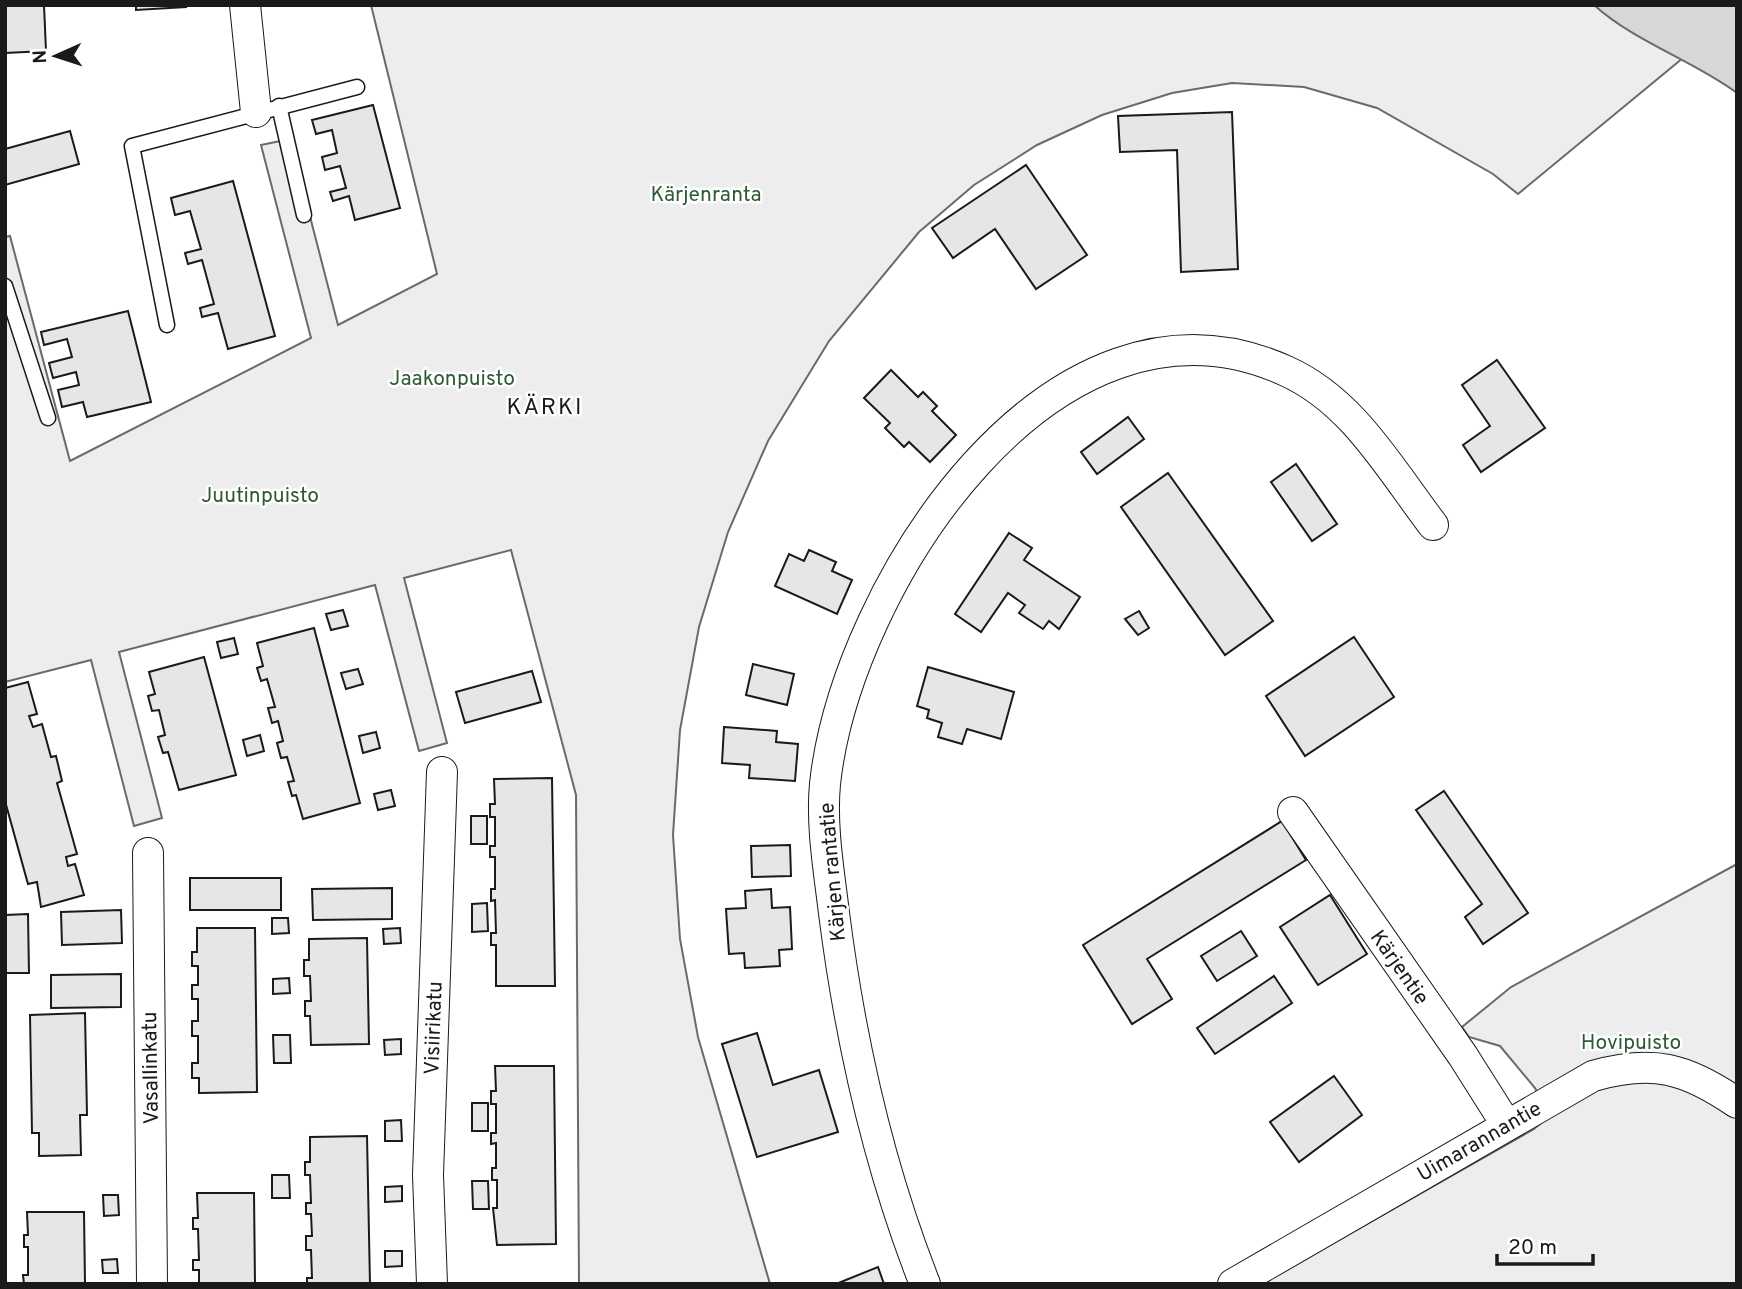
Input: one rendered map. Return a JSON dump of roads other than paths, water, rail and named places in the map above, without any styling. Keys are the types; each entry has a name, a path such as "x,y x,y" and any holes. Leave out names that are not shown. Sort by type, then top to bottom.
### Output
{"street":[{"path":"245,5 268,109"},
{"name":"Kärjen rantatie","path":"925,1284 905,1234 877,1140 844,994 825,834 825,786 833,734 849,678 882,600 914,546 945,502 979,463 1025,417 1060,390 1088,373 1117,362 1186,351 1255,359 1288,372 1325,393 1353,418 1433,525"},
{"name":"Visiirikatu","path":"432,1284 428,1175 442,772"},
{"name":"Kärjentie","path":"1293,812 1463,1056 1506,1124"},
{"name":"Vasallinkatu","path":"148,853 152,1284"},
{"name":"Uimarannantie","path":"1233,1284 1593,1076 1622,1068 1646,1066 1684,1072 1737,1103"}],"lane":[{"path":"167,325 132,146 357,87"},
{"path":"268,109 304,215"},
{"path":"5,286 48,418"}],"district":[{"name":"KÄRKI","path":"545,406"}],"park label":[{"name":"Kärjenranta","path":"706,194"},
{"name":"Jaakonpuisto","path":"452,378"},
{"name":"Juutinpuisto","path":"260,495"},
{"name":"Hovipuisto","path":"1631,1042"}]}
